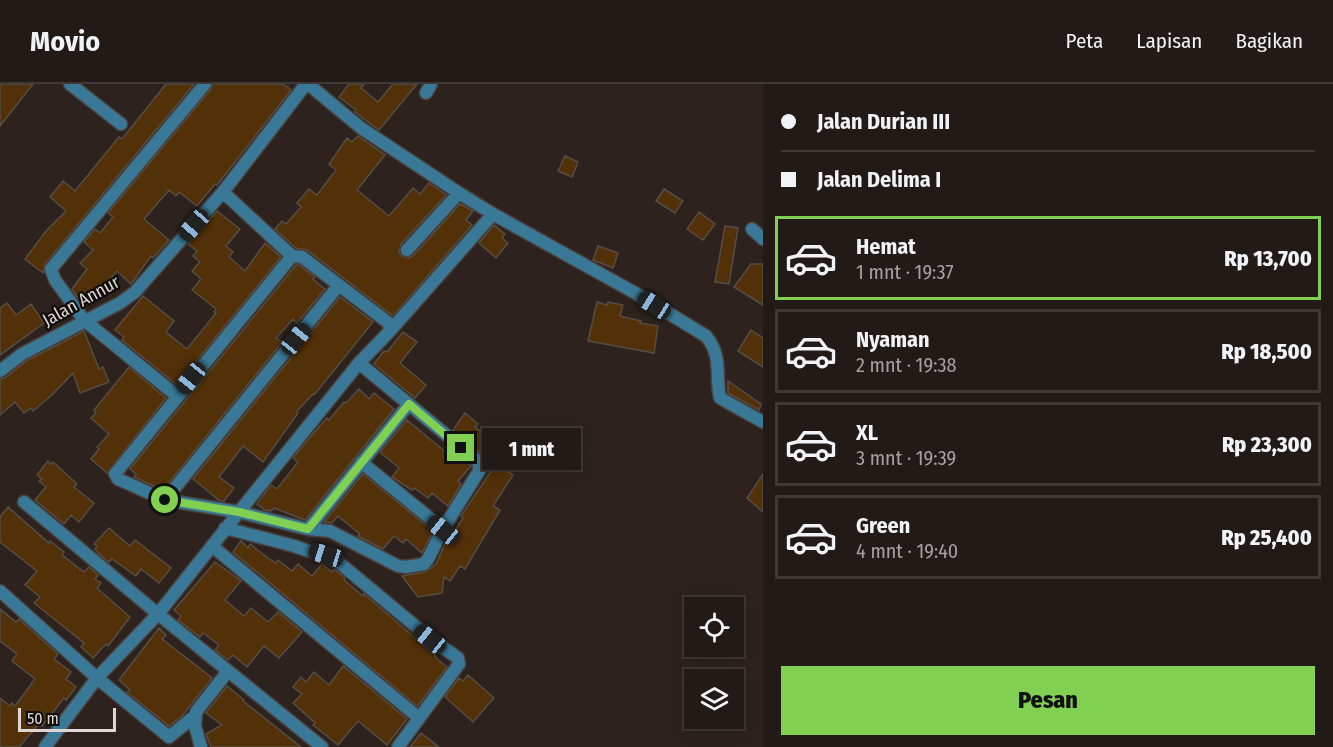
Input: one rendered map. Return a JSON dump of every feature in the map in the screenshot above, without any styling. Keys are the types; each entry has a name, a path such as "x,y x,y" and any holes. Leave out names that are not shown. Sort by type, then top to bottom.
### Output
{"street":[{"path":"70,84 121,124"},
{"path":"177,396 84,320 51,273 52,266 205,84"},
{"path":"307,84 361,128 459,193 638,294 706,336 717,358 720,398 763,422"},
{"name":"Jalan Annur","path":"0,371 22,354 129,298 223,192 307,84"},
{"path":"223,192 292,256 302,257 390,324 389,332"},
{"path":"407,250 459,193"},
{"path":"45,747 98,678 158,614 359,363 493,214"},
{"path":"752,229 763,239"},
{"path":"292,256 115,474 118,479 165,500 239,512 308,529 330,531 398,566 423,564 429,559 480,466 479,462 359,363"},
{"path":"165,500 339,285"},
{"path":"308,529 409,404"},
{"path":"361,462 443,530"},
{"path":"24,502 322,747"},
{"path":"225,528 294,546 337,561 422,632 458,658 459,663 398,747"},
{"path":"212,546 419,718"},
{"path":"0,591 169,737 195,715"},
{"path":"201,747 195,726 195,715 199,706 228,671"}],"building":[{"path":"0,84 33,84 0,126"},
{"path":"166,84 194,84 45,264 43,273 25,259 46,231 66,211 50,197 63,181 75,191 119,137 122,139"},
{"path":"213,84 283,84 291,90 217,185 215,184 197,206 179,192 176,196 169,190 144,219 169,240 153,258 151,256 131,284 117,271 83,305 72,289 87,269 80,263 93,250 84,242 95,229 100,233 113,217 108,213"},
{"path":"349,84 364,84 361,88 378,102 393,84 417,84 379,130 339,97"},
{"path":"358,136 385,155 357,190 389,216 413,188 420,194 429,183 446,195 401,244 399,252 402,256 409,258 413,256 460,204 473,211 466,220 472,225 393,316 307,250 296,248 275,229 282,221 286,224 301,207 297,203 309,189 317,195 336,170 329,164 347,138 352,142"},
{"path":"565,156 578,162 572,177 558,171"},
{"path":"664,189 683,201 675,213 656,201"},
{"path":"217,211 240,229 226,246 233,252 229,257 245,271 265,243 281,257 177,385 122,340 124,337 115,330 143,296 174,321 166,332 187,349 216,313 214,312 216,309 192,290 201,279 192,271 200,262 193,256 197,251 188,244"},
{"path":"699,212 715,224 703,240 687,229"},
{"path":"494,225 505,234 502,238 508,243 496,258 479,243"},
{"path":"725,226 738,228 729,284 715,282"},
{"path":"598,246 618,253 613,268 593,260"},
{"path":"751,264 763,264 763,305 734,287"},
{"path":"296,265 315,277 313,279 325,289 297,323 293,319 276,338 282,342 163,490 134,477 136,474 130,469"},
{"path":"340,297 373,322 315,394 297,411 298,413 263,462 243,446 219,477 234,488 224,501 220,501 193,479"},
{"path":"597,302 607,305 608,302 623,305 620,316 658,326 654,353 588,341"},
{"path":"7,303 16,315 31,304 44,323 0,355 0,308"},
{"path":"751,330 763,338 763,367 738,351"},
{"path":"84,331 99,369 103,367 109,382 80,393 73,373 33,411 31,408 24,413 15,402 0,415 0,379 5,378 26,361"},
{"path":"403,332 417,342 400,363 426,385 415,398 374,364"},
{"path":"129,367 166,398 107,473 91,459 99,449 97,447 109,434 91,418 96,413 94,410"},
{"path":"728,381 761,404 759,410 728,393"},
{"path":"359,389 369,399 374,393 394,409 305,520 274,508 271,511 265,510 257,504 271,485 277,489 298,462 293,458 310,437"},
{"path":"465,413 478,424 475,427 493,440 482,454 453,430"},
{"path":"407,420 448,454 451,450 471,466 458,481 461,484 448,506 432,493 428,498 392,477 399,468 380,452"},
{"path":"48,461 51,464 53,462 77,484 74,487 94,503 79,522 71,515 64,524 35,500 46,487 39,481 42,479 37,475"},
{"path":"496,464 513,475 493,506 500,510 465,569 460,566 450,581 444,577 442,593 418,597 402,576 425,572 436,564 447,540 448,542 463,518 461,516"},
{"path":"363,474 433,531 422,553 406,539 403,543 394,536 383,549 358,536 360,534 338,516 332,523 324,522"},
{"path":"763,474 763,512 747,498"},
{"path":"8,507 49,543 50,541 64,552 62,555 84,572 89,567 98,575 95,579 101,583 97,588 130,617 108,646 106,644 93,658 81,647 84,643 34,603 40,597 25,585 37,571 0,542 0,517"},
{"path":"109,528 130,546 135,540 171,568 159,583 141,569 136,576 112,559 109,562 100,555 94,544"},
{"path":"241,541 248,548 250,544 269,559 276,563 278,560 292,571 298,564 312,576 322,564 332,572 334,569 447,667 417,706 233,552"},
{"path":"215,562 241,581 225,600 244,616 251,608 268,622 278,612 302,632 279,658 264,646 247,667 233,655 228,660 215,650 219,645 203,633 200,637 178,620 181,616 174,610"},
{"path":"0,609 16,622 19,619 58,654 54,659 71,672 66,679 76,687 66,700 64,698 42,726 39,724 19,747 0,747 0,698 10,706 12,703 15,706 35,679 12,661 17,654 0,641"},
{"path":"159,628 166,635 162,639 212,678 182,716 169,726 127,692 130,690 119,680"},
{"path":"343,666 407,719 387,745 358,721 338,745 313,725 315,723 293,703 302,694 293,687 301,677 306,682 314,672 329,685"},
{"path":"468,675 494,698 473,722 445,697 459,678 463,681"},
{"path":"227,686 301,747 211,747 206,734 222,725 206,713"},
{"path":"421,733 439,747 410,747"}],"route":[{"path":"165,500 239,512 308,529 409,404 461,448"}]}
